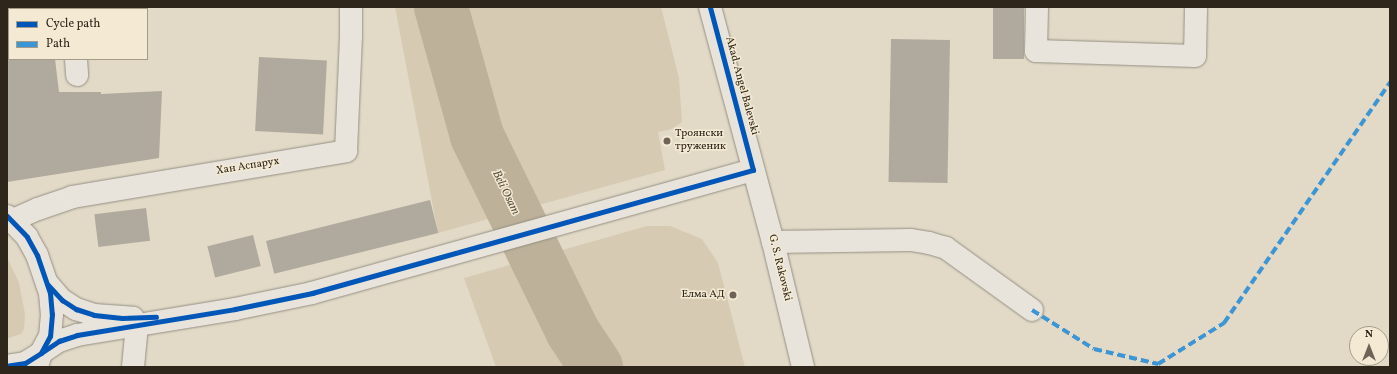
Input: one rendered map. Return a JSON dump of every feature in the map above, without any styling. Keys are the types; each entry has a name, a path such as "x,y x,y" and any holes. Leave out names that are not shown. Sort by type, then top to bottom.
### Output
{"street":[{"name":"Хан Аспарух","path":"10,218 72,197 346,151 351,7"},
{"name":"Akad. Angel Balevski","path":"710,7 753,170"},
{"path":"1037,7 1036,51 1194,56 1196,7"},
{"path":"7,366 25,364 39,360 59,342 77,335 194,316 312,293 753,170"},
{"name":"G. S. Rakovski","path":"753,170 773,242 803,367"},
{"path":"10,218 26,237 37,255 47,283 52,314 50,336 39,360"},
{"path":"773,242 911,240 929,243 946,248 1032,310"},
{"path":"47,283 62,300 76,309 94,315 122,318 194,316"},
{"path":"133,367 137,325"}],"shaded area":[{"path":"395,7 661,7 679,78 682,122 672,129 658,132 665,170 438,233"},
{"path":"647,226 670,226 702,239 718,263 745,367 496,367 464,278"},
{"path":"7,257 19,283 25,314 24,329 21,334 9,338 7,338"}],"building":[{"path":"993,7 1024,7 1024,59 993,59"},
{"path":"891,39 950,40 947,183 889,182"},
{"path":"259,57 327,61 323,134 255,131"},
{"path":"7,59 55,60 59,92 101,92 101,94 162,91 159,158 7,182"},
{"path":"430,200 438,233 274,274 266,241"},
{"path":"146,208 150,241 98,247 94,214"},
{"path":"253,235 261,266 215,277 207,246"}],"waterway":[{"name":"Beli Osam","path":"441,7 477,136 573,332 596,367"}],"marked path":[{"path":"1032,310 1094,349 1158,364 1224,323 1390,82"}],"cycle path":[{"path":"41,353 59,341 77,335 235,309 312,293 753,170 710,7"},
{"path":"7,216 27,237 37,255 50,293 52,314 50,336 41,353 25,363 7,366"},
{"path":"48,285 62,300 76,309 94,315 122,318 156,317"}],"place":[{"name":"Троянски труженик","path":"667,141"},
{"name":"Елма АД","path":"733,295"}]}
